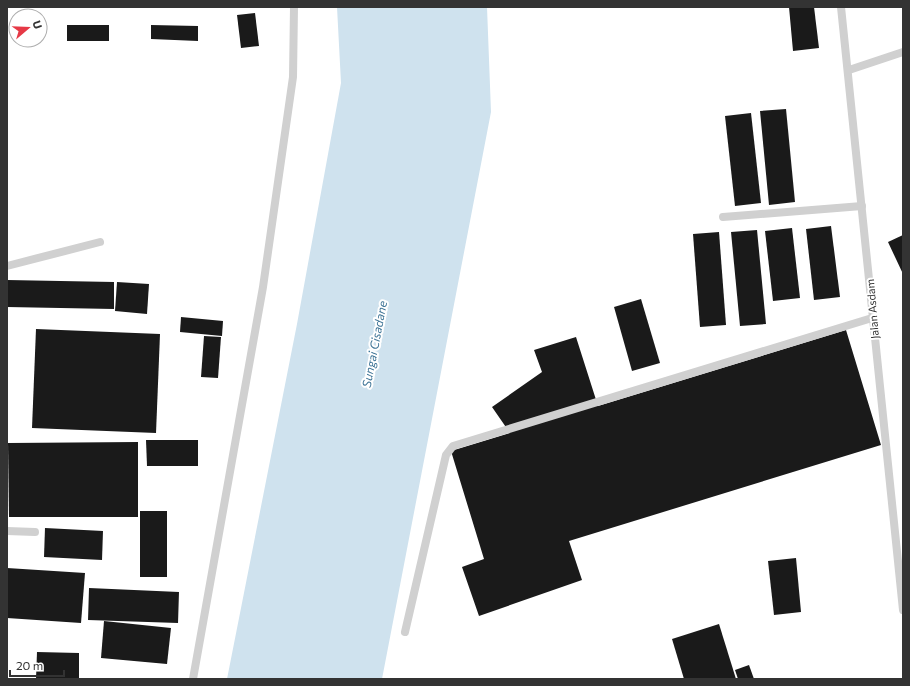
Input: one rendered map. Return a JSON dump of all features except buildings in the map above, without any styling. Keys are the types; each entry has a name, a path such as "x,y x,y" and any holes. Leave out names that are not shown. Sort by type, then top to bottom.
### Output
{"lane":[{"path":"193,679 263,287 293,77 294,7"},
{"name":"Jalan Asdam","path":"841,7 849,70 872,318 903,610"},
{"path":"849,70 903,52"},
{"path":"723,217 862,206"},
{"path":"7,266 100,242"},
{"path":"405,632 446,455 453,446 872,318"},
{"path":"7,531 35,532"}],"water":[{"name":"Sungai Cisadane","path":"337,7 487,7 491,112 382,679 227,679 297,324 341,83"}]}
